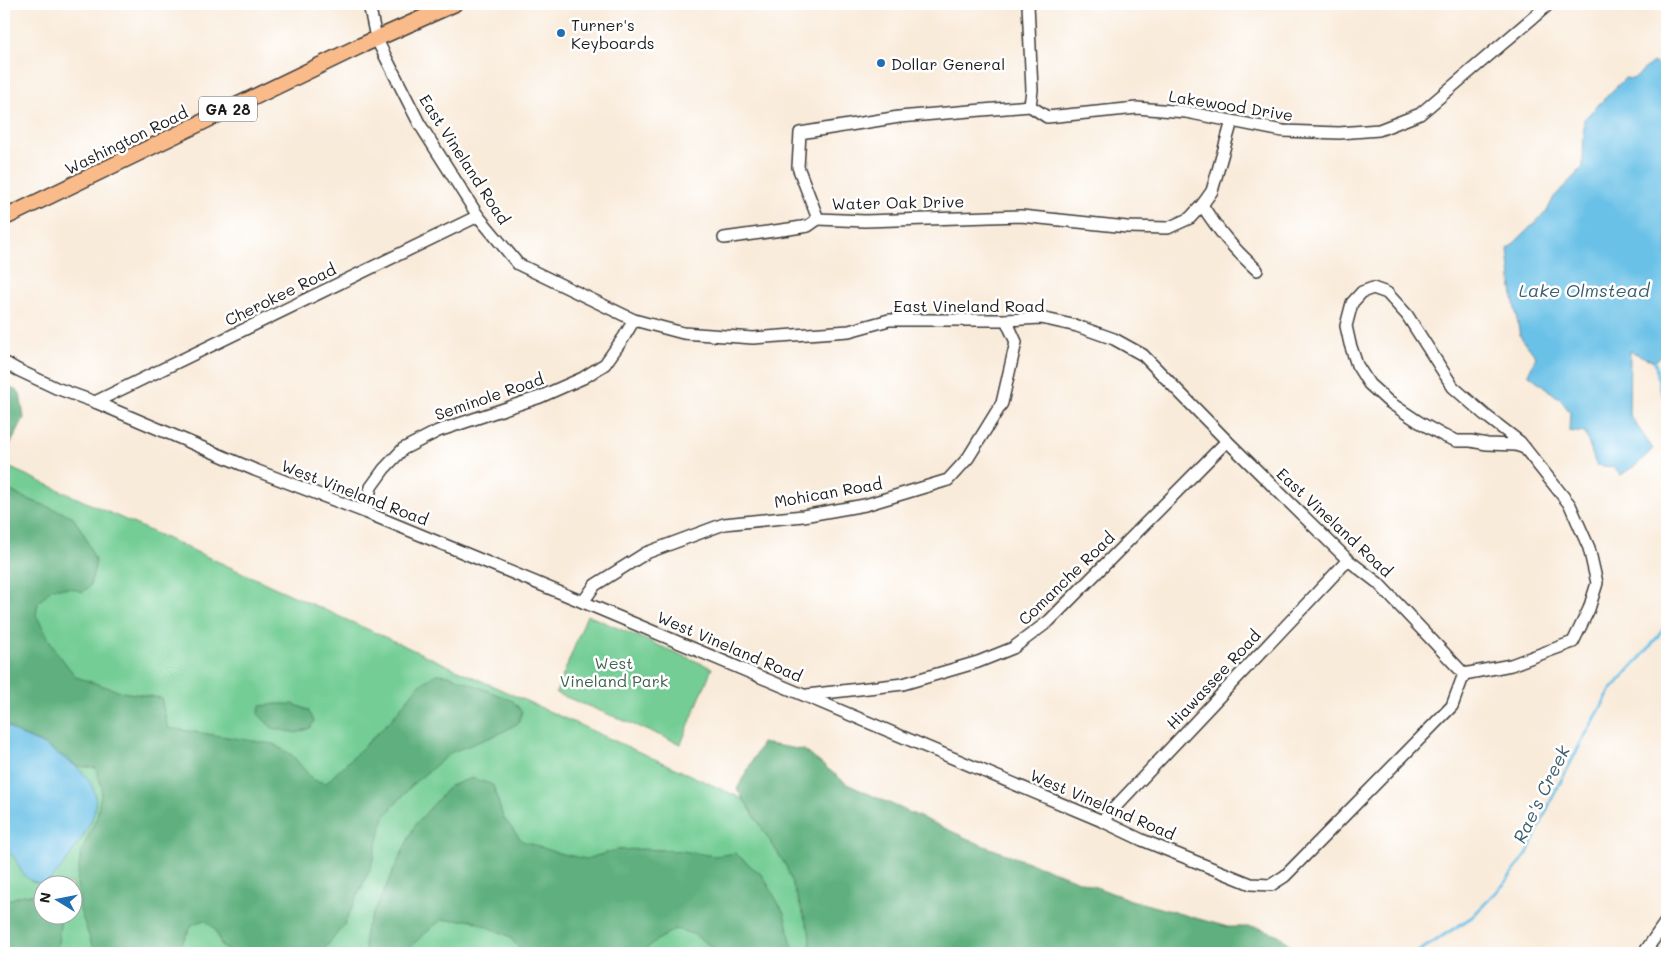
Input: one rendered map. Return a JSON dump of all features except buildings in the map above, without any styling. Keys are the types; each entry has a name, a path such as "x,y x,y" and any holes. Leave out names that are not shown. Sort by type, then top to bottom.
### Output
{"main road":[{"name":"Washington Road","path":"4,218 376,38 454,4"}],"street":[{"name":"East Vineland Road","path":"368,4 376,38 419,123 478,216 518,264 634,320 683,334 753,338 849,331 889,320 1006,320 1042,318 1077,326 1114,339 1143,355 1348,560 1378,583 1464,674"},
{"path":"1028,4 1032,90 1030,106"},
{"name":"Lakewood Drive","path":"1030,106 1047,117 1137,108 1186,112 1283,132 1339,133 1379,130 1420,114 1549,4"},
{"name":"Water Oak Drive","path":"1030,106 898,117 800,133 798,167 818,219 865,221 1020,216 1126,227 1168,228 1190,218 1202,206 1212,191 1232,121"},
{"path":"1202,206 1232,247 1256,270"},
{"name":"Cherokee Road","path":"95,402 478,216"},
{"path":"724,238 808,226 818,219"},
{"path":"1464,674 1512,665 1573,642 1589,610 1596,584 1589,548 1570,505 1525,448 1453,387 1406,315 1387,293 1374,288 1362,292 1352,303 1346,326 1357,365 1369,384 1396,407 1444,436 1457,441 1516,445 1525,448"},
{"name":"Seminole Road","path":"365,512 371,487 384,469 403,449 438,431 540,397 584,378 605,364 634,320"},
{"name":"Mohican Road","path":"583,602 595,585 646,553 724,524 802,516 865,505 948,480 968,458 1002,403 1016,342 1006,320"},
{"name":"West Vineland Road","path":"4,362 56,388 95,402 255,470 365,512 583,602 1102,821 1142,840 1251,884 1271,885 1285,876 1406,755 1452,706 1464,674"},
{"name":"Comanche Road","path":"806,696 903,684 978,662 1013,648 1049,622 1227,441"},
{"name":"Hiawassee Road","path":"1102,821 1348,560"},
{"path":"1644,953 1667,920"}],"green space":[{"path":"4,383 20,393 24,418 8,449 4,449"},
{"path":"4,465 980,906 968,953 4,953"},
{"path":"4,487 20,496 72,516 84,534 96,562 90,586 83,592 70,588 52,588 38,603 36,615 55,650 76,677 122,692 161,698 168,728 273,744 292,755 313,780 326,783 391,720 417,687 436,674 449,675 513,701 522,712 518,723 499,734 452,752 414,783 384,817 371,867 344,925 321,953 232,953 222,947 215,929 205,920 193,924 176,953 101,953 92,945 82,916 82,874 78,874 81,852 97,817 102,788 96,768 77,766 41,743 17,733 4,722"},
{"name":"West Vineland Park","path":"587,615 712,668 681,744 556,693"},
{"path":"293,704 308,710 314,721 310,728 297,733 272,728 258,714 260,706"},
{"path":"762,743 804,750 847,784 982,845 1131,900 1228,927 1257,927 1279,935 1299,953 811,953 809,931 786,866 737,789"},
{"path":"472,778 493,785 503,817 522,841 558,853 586,859 616,850 682,851 715,856 735,853 763,876 784,913 794,953 721,953 693,934 675,929 654,942 642,953 523,953 509,936 471,920 441,920 404,953 365,953 365,931 415,825 450,786"},
{"path":"23,895 32,895 32,924 60,924 57,953 4,953 4,901"}],"water":[{"name":"Lake Olmstead","path":"1653,62 1667,70 1667,348 1655,362 1630,351 1629,414 1653,449 1639,463 1621,475 1612,467 1596,465 1585,433 1569,431 1570,412 1560,399 1528,374 1536,357 1520,336 1513,298 1508,249 1547,211 1554,197 1583,167 1584,119 1625,78 1633,79"},
{"path":"4,722 17,733 46,746 74,765 90,782 94,791 95,801 90,823 66,862 56,874 32,874 32,881 28,879 14,858 4,851"}],"waterway":[{"name":"Rae's Creek","path":"1655,362 1660,388 1667,402"},
{"name":"Rae's Creek","path":"1416,953 1472,917 1505,883 1528,852 1553,796 1611,690 1650,647 1667,623"}],"place":[{"name":"Turner's Keyboards","path":"561,33"},
{"name":"Dollar General","path":"881,63"}]}
